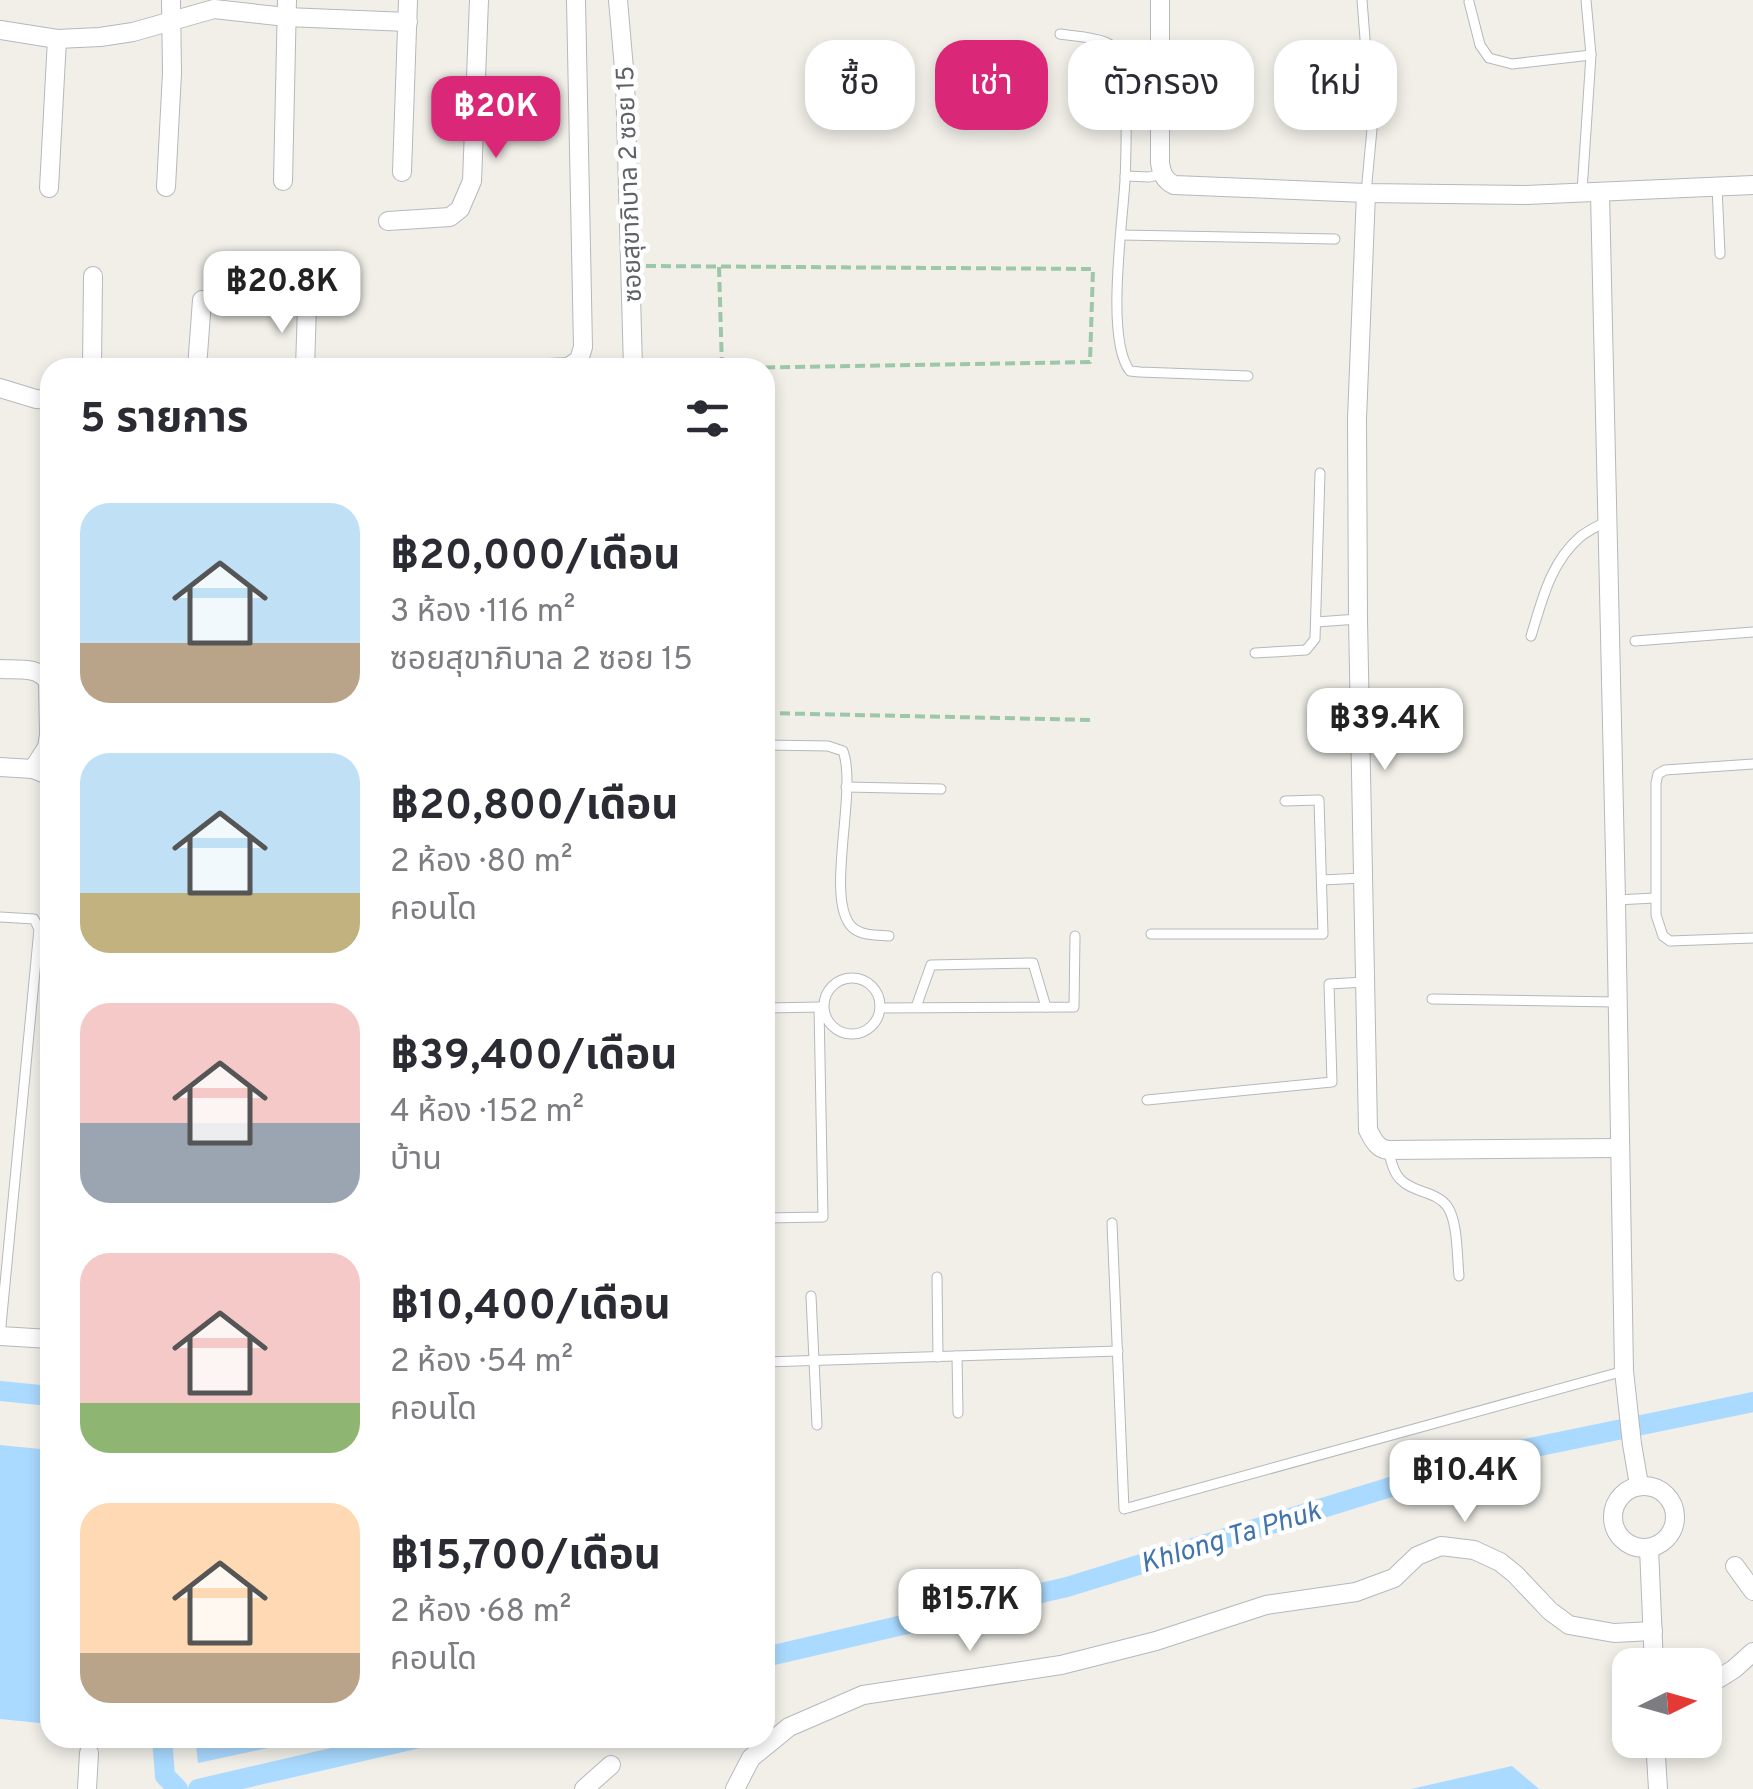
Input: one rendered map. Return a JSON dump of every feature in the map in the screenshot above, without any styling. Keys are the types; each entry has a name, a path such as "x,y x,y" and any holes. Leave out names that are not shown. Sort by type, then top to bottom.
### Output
{"street":[{"path":"166,187 172,74 170,0"},
{"path":"402,172 408,0"},
{"path":"388,221 450,217 460,209 472,180 478,0"},
{"path":"576,0 579,358"},
{"name":"ซอยสุขาภิบาล 2 ซอย 15","path":"618,0 625,80 633,358"},
{"path":"1160,0 1160,163 1162,174 1174,185 1366,193 1591,193 1753,185"},
{"path":"0,30 57,39 100,37 171,22 207,4 286,8 408,22"},
{"path":"283,181 286,8"},
{"path":"49,188 57,39"},
{"path":"1366,193 1357,419 1368,1130 1376,1143 1388,1150 1618,1148"},
{"path":"1591,193 1608,522 1624,1371 1640,1486"},
{"path":"92,358 93,276"},
{"path":"198,358 202,300"},
{"path":"305,358 307,306"},
{"path":"0,388 40,399"},
{"path":"0,670 40,672"},
{"path":"0,767 40,772"},
{"path":"0,1336 40,1338"},
{"path":"1640,1486 1661,1490 1669,1497 1676,1518 1668,1538 1648,1548 1638,1548 1619,1536 1612,1516 1621,1496 1640,1486"},
{"path":"775,1738 789,1727 864,1695 1060,1666 1266,1605 1356,1592 1394,1578 1418,1556 1442,1546 1474,1550 1500,1562 1569,1625 1614,1633 1654,1631"},
{"path":"1648,1548 1654,1648"},
{"path":"1734,1566 1753,1591"},
{"path":"1722,1676 1753,1653"},
{"path":"735,1789 751,1758 763,1748"},
{"path":"88,1789 89,1753"},
{"path":"1657,1758 1658,1789"},
{"path":"584,1789 611,1766"}],"lane":[{"path":"1362,0 1372,129 1366,193"},
{"path":"1586,0 1591,55 1591,193"},
{"path":"1469,2 1480,45 1489,58 1512,64 1591,55"},
{"path":"1060,34 1116,46 1126,63 1120,353 1130,371 1248,376"},
{"path":"1125,176 1162,174"},
{"path":"1716,187 1720,254"},
{"path":"1121,235 1334,240"},
{"path":"1255,653 1306,650 1315,639 1320,473"},
{"path":"1531,636 1548,582 1564,555 1581,536 1608,522"},
{"path":"1316,622 1358,619"},
{"path":"1635,640 1753,632"},
{"path":"775,746 837,747 843,751 844,912 849,925 858,932 889,936"},
{"path":"1753,764 1665,770 1658,774 1654,898 1659,927 1670,941 1753,938"},
{"path":"846,786 940,789"},
{"path":"1151,934 1323,934 1319,800 1286,800"},
{"path":"1322,880 1363,878"},
{"path":"1616,900 1654,898"},
{"path":"0,916 34,919 39,929 0,1336"},
{"path":"880,1008 1074,1007 1074,936"},
{"path":"916,1007 931,965 1033,963 1046,1007"},
{"path":"775,1218 823,1217 821,1007 828,991 834,984 852,977 861,979 876,990 880,1008 866,1030 849,1034 833,1026 821,1007"},
{"path":"1147,1100 1332,1082 1328,984 1365,982"},
{"path":"1432,999 1616,1002"},
{"path":"775,1008 821,1007"},
{"path":"1388,1150 1400,1180 1446,1204 1452,1216 1459,1276"},
{"path":"1112,1223 1124,1510 1624,1371"},
{"path":"937,1277 938,1357"},
{"path":"811,1296 817,1425"},
{"path":"775,1362 1118,1351"},
{"path":"956,1356 958,1413"}],"path":[{"path":"632,266 1093,269 1090,362 775,367"},
{"path":"719,267 722,358"},
{"path":"775,714 1092,720"}],"water":[{"path":"0,1445 40,1449 40,1723 0,1719"},
{"path":"196,1748 268,1748 198,1763"},
{"path":"1512,1766 1539,1789 1411,1789"}],"waterway":[{"name":"Khlong Ta Phuk","path":"0,1391 40,1395"},
{"name":"Khlong Ta Phuk","path":"775,1655 1067,1587 1491,1456 1753,1402"},
{"name":"Khlong Ta Phuk","path":"163,1748 165,1776 178,1789"},
{"name":"Khlong Ta Phuk","path":"198,1789 376,1748"}]}
